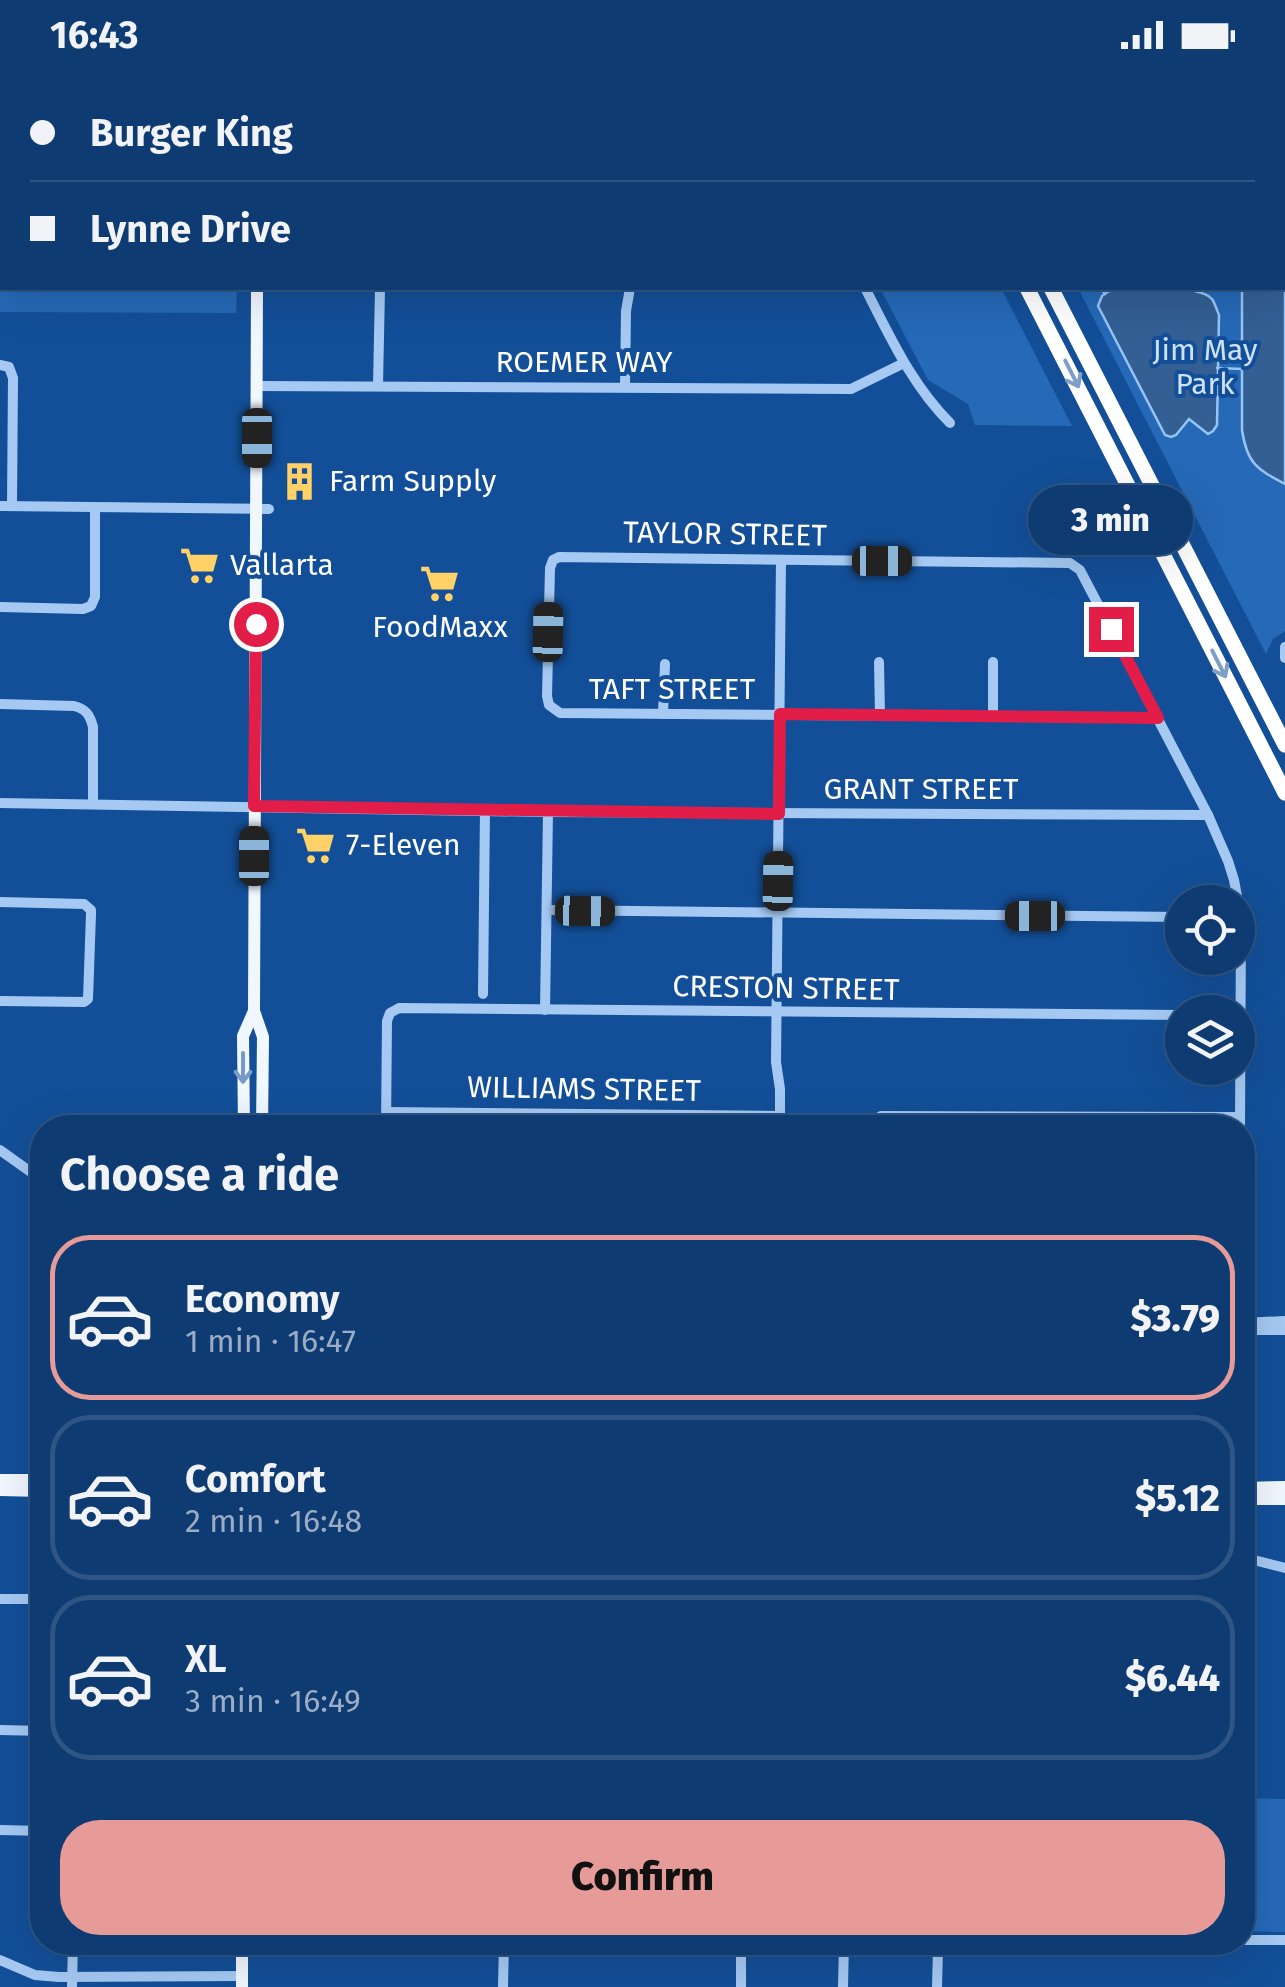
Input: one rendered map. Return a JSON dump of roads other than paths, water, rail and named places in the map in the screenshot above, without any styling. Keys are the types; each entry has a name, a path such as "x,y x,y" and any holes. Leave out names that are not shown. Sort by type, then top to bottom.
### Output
{"highway":[{"path":"1029,290 1285,793"},
{"path":"1052,290 1285,745"}],"main road":[{"path":"257,290 263,509 254,806 254,1011 263,1037 262,1115"},
{"path":"244,1115 243,1036 254,1011"},
{"path":"0,1480 30,1480"},
{"path":"1255,1488 1285,1488"},
{"path":"0,1490 30,1490"},
{"path":"1255,1500 1285,1500"},
{"path":"242,1955 242,1981"}],"street":[{"path":"378,386 380,290"},
{"path":"626,387 630,290"},
{"path":"866,290 904,363 929,402 950,423"},
{"name":"ROEMER WAY","path":"257,386 851,389 904,363"},
{"path":"4,366 13,378 6,506 263,509"},
{"path":"0,607 91,606 95,598 95,508"},
{"name":"TAYLOR STREET","path":"550,705 550,568 559,557 991,561 1076,565 1158,718"},
{"path":"780,1115 776,1013 781,560"},
{"path":"1285,648 1285,658"},
{"path":"879,662 880,716"},
{"path":"992,662 993,717"},
{"path":"663,714 665,664"},
{"path":"0,704 74,706 85,710 93,727 93,804"},
{"name":"TAFT STREET","path":"550,705 560,713 1158,718"},
{"path":"1158,718 1208,815 1235,885"},
{"name":"GRANT STREET","path":"0,802 548,812 1208,815"},
{"path":"483,994 484,810"},
{"path":"545,1010 548,812"},
{"path":"0,902 88,906 92,914 88,999 0,1001"},
{"path":"546,910 1165,918"},
{"name":"CRESTON STREET","path":"387,1112 387,1021 390,1012 399,1008 1165,1016"},
{"path":"1240,1085 1240,1115"},
{"name":"WILLIAMS STREET","path":"387,1112 477,1115"},
{"path":"0,1150 30,1171"},
{"path":"1255,1324 1285,1321"},
{"path":"1255,1330 1285,1330"},
{"path":"1255,1560 1285,1568"},
{"path":"0,1598 30,1599"},
{"path":"0,1730 30,1731"},
{"path":"0,1830 30,1831"},
{"path":"1255,1940 1285,1940"},
{"path":"72,1955 72,1982"},
{"path":"503,1987 504,1955"},
{"path":"741,1955 741,1987"},
{"path":"843,1987 844,1955"},
{"path":"937,1987 938,1955"},
{"path":"0,1960 36,1975 72,1982 242,1981"}],"waterway":[{"path":"1102,290 1105,294"},
{"path":"1217,368 1242,369"}],"place":[{"name":"Farm Supply","path":"299,481"},
{"name":"Vallarta","path":"200,565"},
{"name":"FoodMaxx","path":"440,583"},
{"name":"7-Eleven","path":"316,845"}],"park label":[{"name":"Jim May Park","path":"1205,367"}]}
